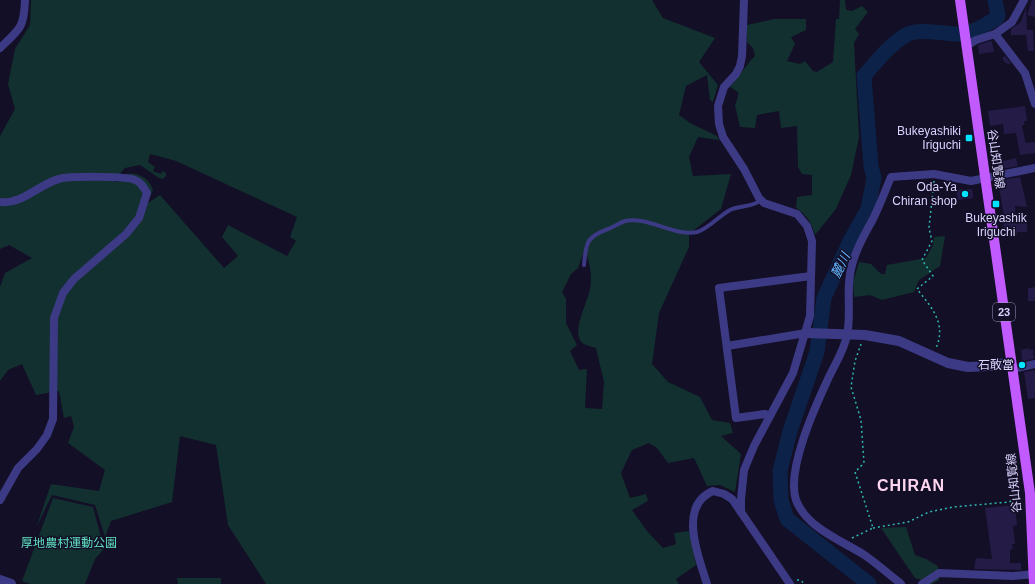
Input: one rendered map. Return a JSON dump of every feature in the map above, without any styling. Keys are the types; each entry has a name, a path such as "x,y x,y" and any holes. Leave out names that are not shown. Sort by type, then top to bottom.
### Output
{"main road":[{"name":"谷山知覧線","path":"961,5 1030,493 1034,577"}],"street":[{"path":"0,48 17,31 24,20 25,0"},
{"path":"741,512 744,470 754,446 793,373 808,333 811,305 812,241 807,226 797,214 761,200 753,191 744,169 723,137 719,124 718,106 721,95 724,87 736,74 742,56 744,0"},
{"path":"966,43 995,34 1012,22 1024,0"},
{"path":"995,34 1025,73 1035,104"},
{"path":"901,584 864,555 827,533 803,513 796,500 794,490 795,465 828,378 839,360 848,334 848,282 852,265 861,241 873,219 891,177 934,174 971,181 1035,168"},
{"path":"0,202 14,201 59,179 71,177 118,177 135,179 148,193 139,218 126,234 74,279 63,293 54,318 53,419 47,435 37,449 18,468 0,500"},
{"path":"764,414 736,418 728,346 719,288 811,276"},
{"path":"728,346 808,333 832,333 865,335 899,341 932,357 948,363 968,367 1035,364"},
{"path":"707,584 694,535 693,517 696,507 706,494 718,492 732,499 790,584"},
{"path":"922,584 938,573 1034,577"},
{"path":"0,580 10,584"}],"lane":[{"path":"584,265 586,244 589,239 600,232 625,221 641,221 681,231 697,232 731,210 754,206 761,200"}],"path":[{"path":"932,357 938,343 939,318 917,289 933,276 922,260 932,241 929,228 934,174"},
{"path":"865,335 855,361 851,387 860,420 864,462 855,472 873,528"},
{"path":"844,543 873,528 908,522 929,512 953,507 1009,502 1030,493"}],"green space":[{"path":"31,0 652,0 663,18 715,38 699,62 718,85 713,102 710,100 707,75 686,86 679,115 690,123 717,136 719,140 698,137 689,157 693,176 731,174 721,209 689,234 689,247 659,313 652,364 668,382 700,397 712,420 730,423 733,433 721,436 741,454 735,492 720,485 707,486 694,458 668,463 657,448 649,443 632,450 621,473 630,498 646,494 648,501 632,510 647,531 663,548 676,544 674,533 689,531 696,565 676,579 679,584 266,584 228,525 216,445 180,436 172,502 111,521 105,537 95,505 52,495 36,528 51,484 99,491 105,470 68,443 74,427 71,416 64,418 59,391 36,395 22,364 8,370 0,381 0,287 5,273 32,258 9,245 0,249 0,136 15,109 8,84 15,49 30,25","holes":["150,154 176,161 297,217 290,237 296,241 287,256 228,225 222,237 238,256 224,268 160,195 140,208 150,197 153,190 149,182 139,175 134,174 125,174 118,182 113,181 125,168 140,165 159,178 163,179 166,176 166,173 162,171 161,174 153,171 155,167 148,162","585,249 590,269 591,284 578,333 580,340 584,344 596,348 604,382 602,409 585,408 587,369 579,370 570,351 577,345 566,323 566,299 562,292 571,274 578,268"]},
{"path":"840,0 845,0 846,10 852,11 862,6 868,12 855,29 859,34 854,43 859,137 851,175 836,209 815,235 808,219 796,208 797,197 812,195 812,175 802,174 798,167 797,126 781,128 779,111 757,115 755,128 740,127 735,105 738,92 730,87 755,56 753,48 747,42 747,25 774,19 806,19 806,30 791,37 795,44 787,61 800,64 805,61 813,71 817,72 833,62 836,19 839,19"},
{"path":"945,236 940,266 919,280 914,292 882,300 870,295 854,297 853,282 859,262 871,264 881,274 885,274 887,265 926,258 933,245 934,237"},
{"name":"厚地農村運動公園","path":"53,498 93,507 104,549 95,559 85,584 30,584 22,581"},
{"path":"906,527 915,555 938,566 939,580 932,584 922,584 921,580 915,578 881,528"},
{"path":"177,578 221,578 221,584 178,584"}],"building":[{"path":"1032,0 1035,0 1035,17 1027,15"},
{"path":"1026,7 1027,30 1033,30 1034,51 1028,51 1026,35 1011,35 1011,29 1021,22"},
{"path":"990,41 992,42 994,52 979,54 978,45"},
{"path":"1005,56 1011,63 1010,64 1005,63 1002,58"},
{"path":"1025,106 1027,121 1024,121 1024,125 1022,125 1025,141 1026,143 1035,142 1035,153 1020,155 1016,133 1004,134 1003,124 990,126 988,111"},
{"path":"1016,158 1018,166 1001,169 999,162"},
{"path":"1020,177 1027,207 1015,206 1016,220 1027,220 1027,232 1017,232 1017,235 1005,236 1003,222 1005,222 998,181"},
{"name":"Oda-Ya Chiran shop","path":"972,189 973,198 958,200 956,190"},
{"path":"1035,287 1035,301 1028,301 1028,288"},
{"path":"1029,348 1029,350 1033,349 1034,359 1022,361 1021,350"},
{"path":"1035,370 1035,398 1028,399 1024,372"},
{"path":"1015,505 1017,525 1013,526 1015,544 1012,544 1013,549 1010,550 1010,563 1021,563 1021,570 974,569 976,558 992,559 985,508"}],"waterway":[{"name":"麓川","path":"869,584 787,519 781,500 780,471 790,431 817,352 824,298 850,241 868,209 874,178 871,166 864,76 889,48 906,35 925,31 961,34 984,26 997,18 998,15 995,0"}],"place":[{"name":"Bukeyashiki Iriguchi","path":"969,138"},
{"name":"Oda-Ya Chiran shop","path":"965,194"},
{"name":"Bukeyashik Iriguchi","path":"996,204"},
{"name":"石敢當","path":"1022,365"}],"district":[{"name":"CHIRAN","path":"911,485"}]}
